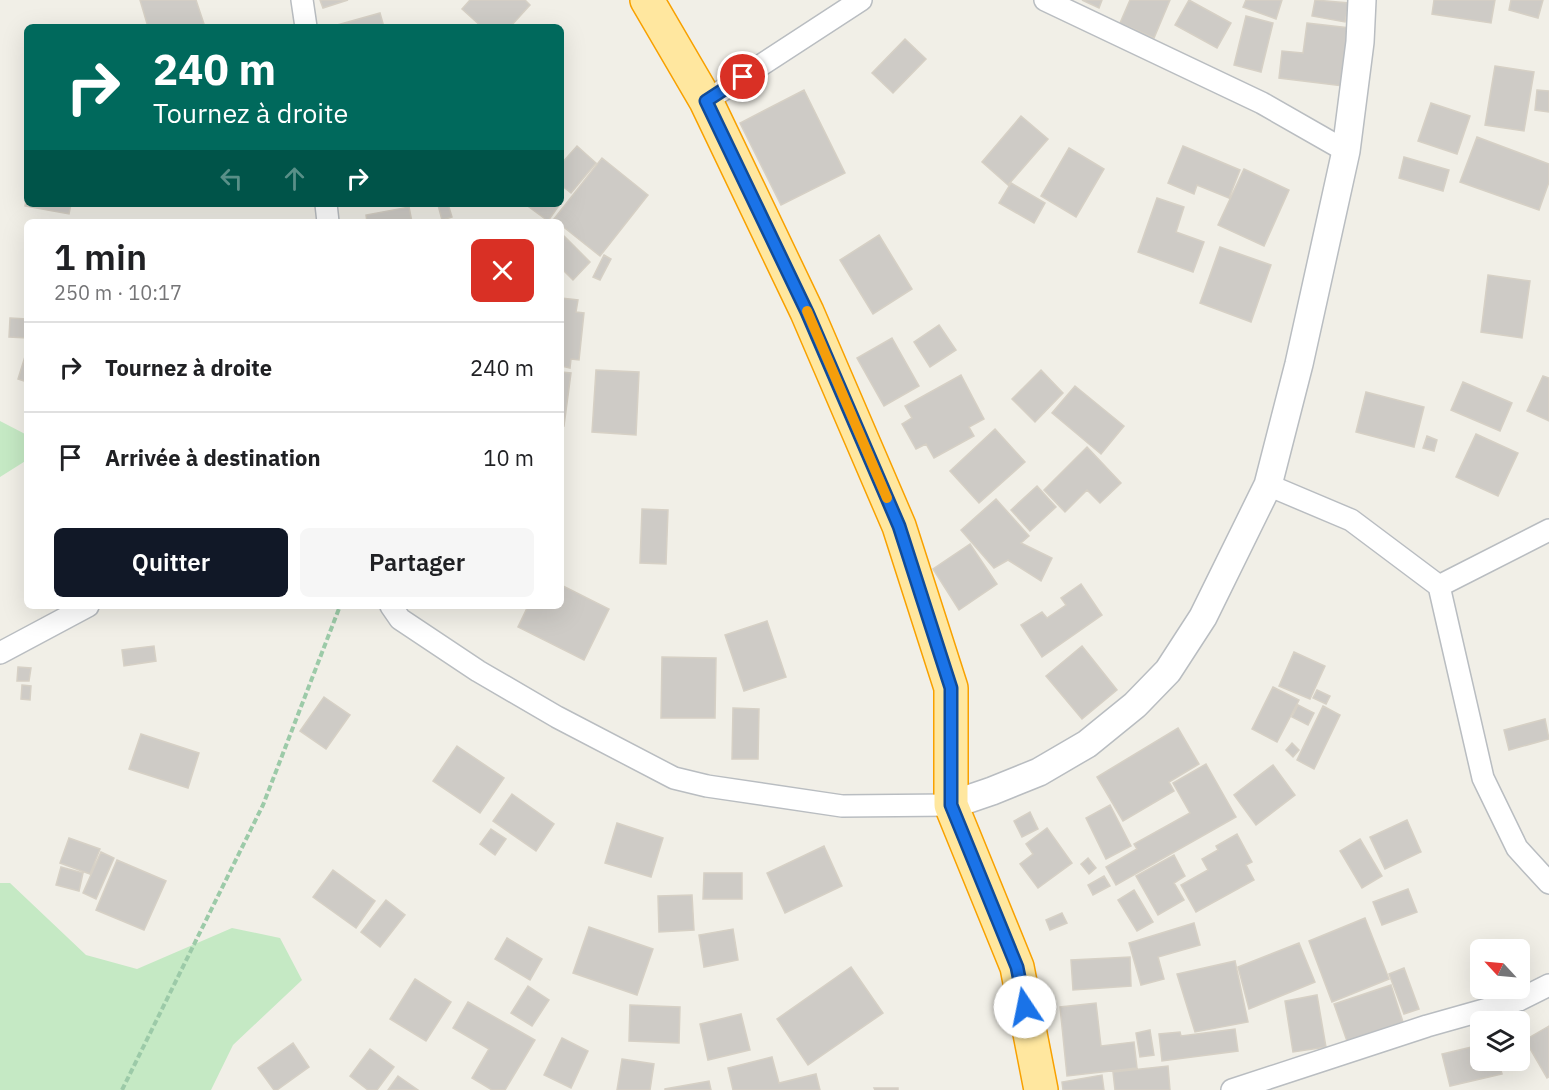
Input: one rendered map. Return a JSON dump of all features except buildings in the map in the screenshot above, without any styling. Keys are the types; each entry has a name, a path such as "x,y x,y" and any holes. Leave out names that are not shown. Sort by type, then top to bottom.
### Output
{"highway":[{"path":"647,0 706,101 807,312 899,526 951,688 951,805 1017,967 1041,1090"}],"street":[{"path":"302,0 306,24"},
{"path":"706,101 861,0"},
{"path":"1046,0 1262,103 1346,151"},
{"path":"393,609 400,619 478,671 557,717 674,778 707,786 842,806 951,805 1039,772 1087,744 1135,705 1168,671 1203,617 1268,485 1299,363 1346,151 1360,42 1362,0"},
{"path":"1268,485 1351,519 1439,586 1483,778 1517,848 1549,883"},
{"path":"1439,586 1549,530"},
{"path":"0,653 82,609"},
{"path":"1232,1090 1427,1026 1519,999 1549,985"}],"path":[{"path":"122,1090 263,805 339,609"}],"green space":[{"path":"0,421 24,433 24,462 0,477"},
{"path":"0,883 10,883 86,955 137,969 232,928 280,938 302,980 233,1045 211,1090 0,1090"}],"slow traffic":[{"path":"807,311 887,498"}],"route":[{"path":"743,77 706,101 807,312 899,526 951,688 951,805 1017,967 1025,1007"}]}
